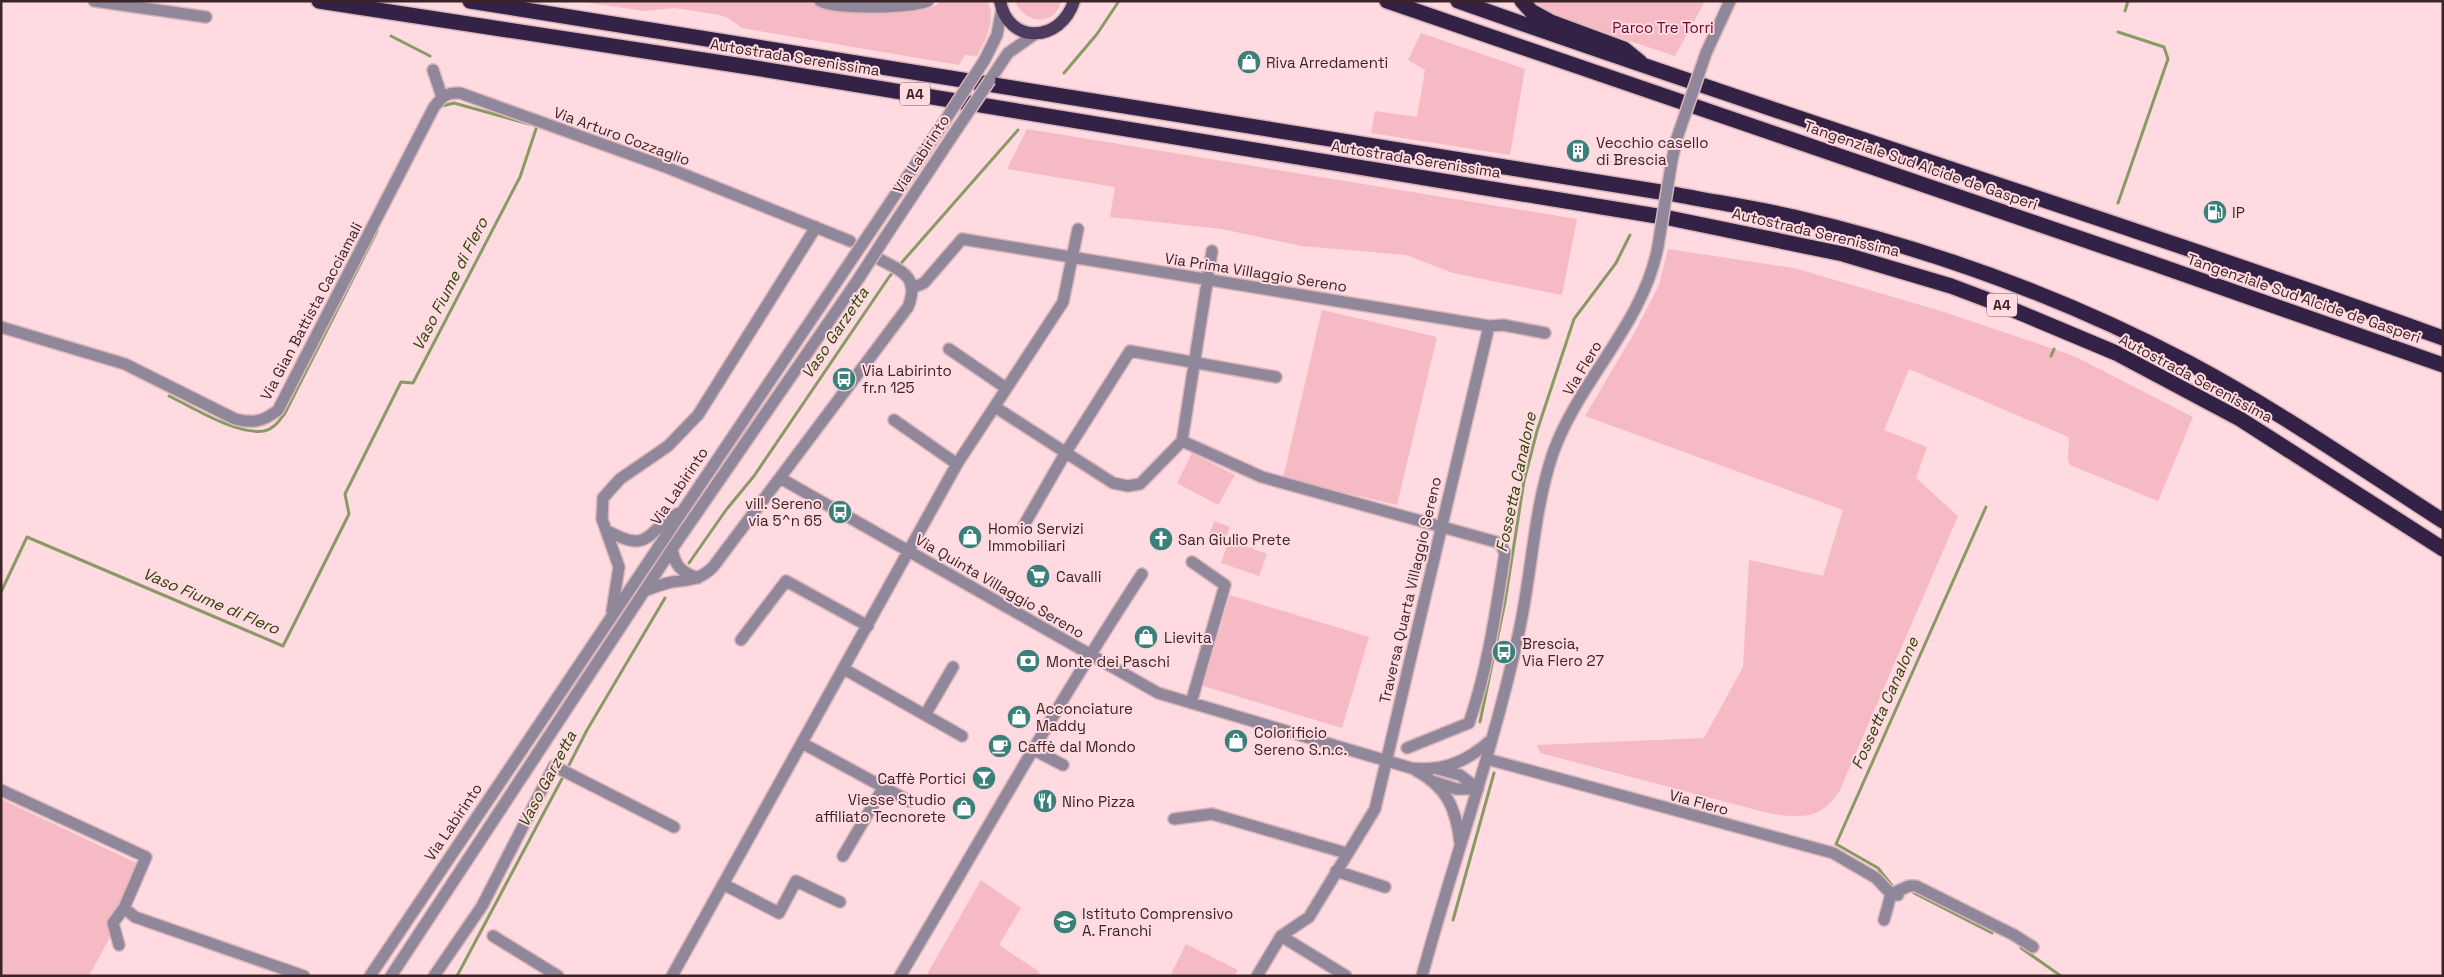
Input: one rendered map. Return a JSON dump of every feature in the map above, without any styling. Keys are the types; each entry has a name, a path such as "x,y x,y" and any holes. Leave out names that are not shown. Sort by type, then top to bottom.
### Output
{"highway":[{"name":"Autostrada Serenissima","path":"319,1 759,68 1669,218 1843,254 1969,292 2116,353 2240,419 2443,549"},
{"name":"Autostrada Serenissima","path":"470,1 1673,194 1792,216 1849,231 1930,254 2011,282 2120,329 2248,396 2443,521"},
{"name":"Tangenziale Sud Alcide de Gasperi","path":"1388,1 2443,365"},
{"name":"Tangenziale Sud Alcide de Gasperi","path":"1458,1 1649,69 2071,209 2443,338"},
{"path":"1522,1 1531,11 1551,22 1624,49 1649,69"}],"main road":[{"name":"Via Labirinto","path":"1001,5 1015,26 1035,34 1044,33 1059,26 1070,14 1073,3"}],"street":[{"path":"94,1 206,18"},
{"path":"820,1 839,7 915,4 928,1"},
{"name":"Via Flero","path":"1422,976 1487,759 1519,634 1538,507 1554,451 1565,426 1640,300 1655,263 1677,138 1706,53 1730,1"},
{"name":"Via Labirinto","path":"370,976 611,615 874,228 984,61 997,35 1001,5"},
{"name":"Via Labirinto","path":"391,976 672,549 859,278 958,126 1008,54 1035,34"},
{"path":"433,70 442,96"},
{"name":"Via Arturo Cozzaglio","path":"442,96 450,92 460,93 663,166 850,242"},
{"name":"Via Gian Battista Cacciamali","path":"1,327 125,364 235,419 255,422 267,419 278,410 434,107 442,96"},
{"path":"611,615 619,567 606,530 601,508 603,498 610,488 668,446 698,415 816,227"},
{"path":"674,975 868,626 907,550 957,464 1063,302 1074,257 1078,228"},
{"name":"Via Prima Villaggio Sereno","path":"912,288 924,283 962,239 1489,326 1503,326 1545,333"},
{"path":"995,407 1113,483 1128,486 1140,484 1182,441 1212,252"},
{"path":"644,592 672,582 687,582 706,574 713,567 908,307 912,297 910,280 902,271 879,259"},
{"name":"Traversa Quarta Villaggio Sereno","path":"1257,976 1281,936 1309,917 1346,853 1375,809 1440,526 1489,326"},
{"path":"949,349 1006,388"},
{"path":"1024,525 1066,452 1130,351 1276,377"},
{"path":"894,420 957,464"},
{"path":"1182,441 1262,476 1500,543 1505,553 1480,694 1469,723 1407,748"},
{"name":"Via Quinta Villaggio Sereno","path":"780,478 1158,693 1385,762 1411,768 1436,769 1460,775 1478,789"},
{"path":"606,530 632,542 643,540 651,536 667,519 682,511"},
{"path":"672,549 680,570 698,578"},
{"path":"1191,703 1225,585 1192,562"},
{"path":"900,976 982,840 1032,749 1142,574"},
{"path":"741,640 786,581 868,626"},
{"path":"926,715 953,667"},
{"path":"844,669 962,736"},
{"name":"Via Quinta Villaggio Sereno","path":"1436,769 1465,759 1478,752 1492,739"},
{"path":"546,743 561,769 674,827"},
{"path":"802,743 909,802"},
{"path":"1032,749 1063,766"},
{"name":"Via Flero","path":"1487,759 1833,853 1876,878 1895,895"},
{"name":"Via Quinta Villaggio Sereno","path":"1411,768 1434,781 1456,789 1478,789"},
{"path":"434,976 482,906 561,769"},
{"name":"Via Quinta Villaggio Sereno","path":"1434,781 1452,804 1458,822 1461,847"},
{"path":"843,856 883,788"},
{"path":"1,790 146,857 124,908 113,923 119,945"},
{"path":"1174,819 1212,814 1346,853"},
{"path":"1336,871 1385,887"},
{"path":"723,884 779,913 796,881 840,902"},
{"path":"1884,920 1895,895 1909,886 1916,886 2014,935 2033,947"},
{"path":"124,908 135,917 304,976"},
{"path":"493,936 558,976"},
{"path":"1281,936 1346,976"}],"green space":[{"path":"591,1 811,1 823,9 835,12 921,10 933,7 942,1 988,1 991,15 989,29 977,56 965,55 959,65 742,28 720,15 675,8 645,11 589,3"},
{"path":"1015,1 1061,1 1058,10 1052,15 1046,19 1039,19 1031,18 1025,14"},
{"name":"Parco Tre Torri","path":"1533,1 1705,1 1675,56 1558,17"},
{"path":"1421,33 1525,69 1510,155 1371,133 1375,111 1417,117 1425,70 1408,60"},
{"path":"1027,129 1577,219 1562,295 1453,273 1406,255 1301,246 1222,229 1110,217 1115,187 1007,169"},
{"path":"1668,249 1794,268 1941,311 2074,356 2193,417 2158,501 2070,465 2068,437 1909,369 1884,430 1927,447 1916,478 1958,516 1840,790 1825,807 1809,815 1790,816 1768,813 1540,753 1537,745 1704,738 1743,667 1749,560 1823,576 1843,510 1585,416 1636,330 1659,285"},
{"path":"1322,310 1437,337 1397,505 1283,478"},
{"path":"1192,453 1235,475 1218,505 1177,483"},
{"path":"1214,521 1230,527 1224,541 1209,535"},
{"path":"1229,540 1267,554 1259,576 1221,563"},
{"path":"1230,595 1369,637 1342,728 1203,686"},
{"path":"1,799 147,868 89,976 1,976"},
{"path":"981,880 1021,908 999,945 1038,971 1041,976 926,976"},
{"path":"1186,944 1238,970 1234,976 1170,976"}],"waterway":[{"name":"Vaso Garzetta","path":"1064,73 1097,34 1119,1"},
{"name":"Fossetta Canalone","path":"2125,11 2128,1"},
{"name":"Fossetta Canalone","path":"2118,32 2164,47 2168,59 2118,203"},
{"path":"391,36 430,56"},
{"path":"442,106 454,103 529,124"},
{"name":"Vaso Fiume di Flero","path":"1,592 27,537 283,646 349,514 345,494 401,382 413,383 520,177 537,126 535,125"},
{"name":"Vaso Garzetta","path":"689,563 726,510 754,476 889,277 1018,130"},
{"path":"169,396 215,420 241,429 264,431 273,427 285,413 377,231"},
{"name":"Fossetta Canalone","path":"1480,722 1505,602 1524,481 1537,431 1574,319 1616,263 1630,235"},
{"name":"Fossetta Canalone","path":"2051,356 2054,349"},
{"name":"Fossetta Canalone","path":"1893,887 1878,868 1836,844 1986,507"},
{"name":"Vaso Garzetta","path":"567,769 587,730 665,598"},
{"name":"Fossetta Canalone","path":"1453,920 1494,773"},
{"name":"Vaso Garzetta","path":"457,976 564,775"},
{"name":"Fossetta Canalone","path":"1914,893 1992,933"},
{"name":"Fossetta Canalone","path":"2021,948 2061,976"}],"place":[{"name":"Riva Arredamenti","path":"1249,62"},
{"name":"Vecchio casello di Brescia","path":"1578,151"},
{"name":"IP","path":"2215,212"},
{"name":"Via Labirinto fr.n 125","path":"844,379"},
{"name":"vill. Sereno via 5^n 65","path":"840,512"},
{"name":"Homio Servizi Immobiliari","path":"970,537"},
{"name":"San Giulio Prete","path":"1161,539"},
{"name":"Cavalli","path":"1038,576"},
{"name":"Lievita","path":"1146,637"},
{"name":"Brescia, Via Flero 27","path":"1504,652"},
{"name":"Monte dei Paschi","path":"1028,661"},
{"name":"Acconciature Maddy","path":"1019,717"},
{"name":"Colorificio Sereno S.n.c.","path":"1236,741"},
{"name":"Caffè dal Mondo","path":"1000,746"},
{"name":"Caffè Portici","path":"984,778"},
{"name":"Nino Pizza","path":"1045,801"},
{"name":"Viesse Studio affiliato Tecnorete","path":"964,808"},
{"name":"Istituto Comprensivo A. Franchi","path":"1065,922"}]}
